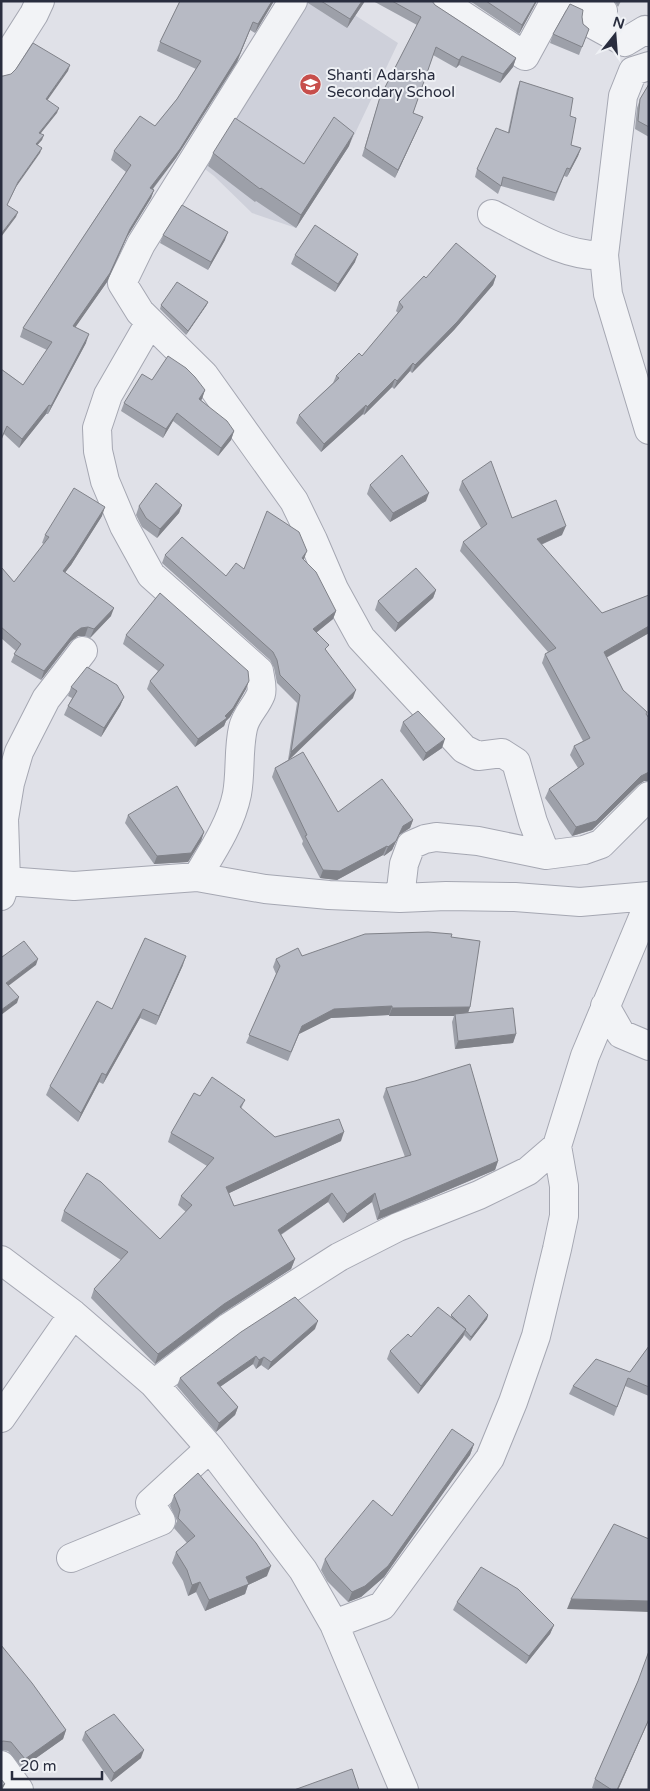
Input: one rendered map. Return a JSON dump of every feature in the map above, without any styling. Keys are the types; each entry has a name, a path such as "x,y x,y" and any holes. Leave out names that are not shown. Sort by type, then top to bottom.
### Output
{"street":[{"path":"1,66 34,14 40,1"},
{"path":"293,1 141,244 122,282 140,312 204,375 294,501 334,589 361,638 464,749 478,756 502,753 516,762 533,822 546,855"},
{"path":"441,1 525,56 555,1"},
{"path":"577,1 603,11 594,25 626,42 645,30 649,32"},
{"path":"649,66 633,71 623,96 604,255 608,294 649,430"},
{"path":"492,214 558,247 595,255 604,255"},
{"path":"150,322 108,395 97,428 98,451 105,481 124,526 151,575 259,671 261,682 261,694 246,717 243,729 236,796 228,821 216,846 197,877"},
{"path":"83,650 46,699 19,752 10,784 4,819 4,889 197,877 264,888 329,895 400,898 446,896 515,897 580,902 649,896"},
{"path":"400,898 404,864 412,845 425,839 436,837 478,841 546,855 584,850 600,844 649,796"},
{"path":"334,1624 382,1606 490,1458 513,1402 536,1336 557,1249 564,1216 564,1186 557,1146 585,1056 649,903"},
{"path":"605,1006 621,1034 649,1046"},
{"path":"154,1384 229,1327 339,1257 398,1228 479,1195 528,1171 557,1146"},
{"path":"1,1260 73,1314 154,1384 210,1448 302,1570 334,1624 404,1790"},
{"path":"1,1418 73,1314"},
{"path":"71,1558 161,1521 150,1503 210,1448"},
{"path":"1,1765 19,1790"}],"shaded area":[{"name":"Shanti Adarsha Secondary School","path":"296,1 333,1 398,43 349,146 296,228 252,213 214,176 193,160"}],"building":[{"path":"180,1 272,1 258,24 253,22 240,53 180,149 150,188 154,190 130,229 110,273 73,326 89,334 51,406 49,405 22,439 7,426 1,439 1,369 23,385 52,342 23,328 131,165 114,151 140,116 155,126 177,99 201,61 160,42"},
{"path":"321,1 362,1 350,19"},
{"path":"392,1 432,1 435,5 516,58 503,74 462,56 459,60 436,47 413,113 423,117 398,170 365,148 380,97 421,17"},
{"path":"486,1 536,1 522,25"},
{"path":"570,4 583,10 583,24 589,29 582,47 553,34"},
{"path":"33,43 70,65 46,99 59,108 39,133 44,135 36,144 42,148 18,182 7,205 18,212 1,234 1,76 11,74 16,69"},
{"path":"520,81 573,98 570,116 576,118 571,145 581,148 570,169 567,168 556,193 503,177 501,186 477,169 496,128 509,133"},
{"path":"649,84 649,127 638,121 640,99"},
{"path":"334,117 354,133 301,215 260,189 213,153 235,118 304,164"},
{"path":"182,205 228,232 211,262 163,235"},
{"path":"315,225 358,254 338,284 295,255"},
{"path":"456,243 496,276 457,322 415,365 413,363 397,381 395,379 367,407 366,405 324,444 299,415 339,378 336,376 359,353 362,356 403,307 399,302 424,276 426,278"},
{"path":"177,282 208,302 188,331 161,305"},
{"path":"168,356 186,368 195,377 205,390 199,399 227,421 234,431 221,448 177,413 166,429 124,403 142,374 152,380"},
{"path":"402,455 429,493 393,513 370,485"},
{"path":"491,461 512,518 556,500 566,526 537,539 602,613 649,595 649,626 604,652 623,690 647,712 646,714 649,718 649,772 641,776 596,821 576,827 549,789 584,764 574,746 590,738 545,654 556,648 463,542 487,524 462,481"},
{"path":"156,483 182,505 160,529 146,518 139,506"},
{"path":"74,488 105,507 63,571 114,608 94,629 88,627 81,628 74,633 44,671 14,654 21,644 1,627 1,569 14,582 49,537 45,535"},
{"path":"267,511 299,532 307,551 302,558 316,572 336,611 313,629 329,645 325,649 356,690 291,752 300,695 280,675 273,652 165,555 182,537 226,576 236,563 244,569"},
{"path":"416,568 436,590 398,623 378,601"},
{"path":"160,593 248,671 249,681 233,708 225,716 227,718 198,739 150,681 164,665 126,635"},
{"path":"87,667 117,685 124,697 104,728 68,706 77,691 71,687"},
{"path":"418,711 445,739 426,753 403,722"},
{"path":"303,752 338,812 382,779 413,820 403,826 396,841 388,847 340,871 323,870 305,836 307,835 275,768"},
{"path":"177,786 204,832 191,853 157,856 128,815"},
{"path":"428,932 452,934 451,937 480,941 470,1007 392,1008 392,1006 334,1009 302,1026 291,1052 249,1035 280,966 276,959 298,948 302,956 365,934"},
{"path":"145,938 186,956 159,1016 143,1009 106,1075 102,1073 81,1113 50,1086 97,1001 112,1009"},
{"path":"24,941 38,959 6,983 19,997 1,1010 1,957"},
{"path":"513,1008 516,1034 458,1041 455,1014"},
{"path":"470,1064 498,1161 380,1211 375,1193 347,1214 332,1193 278,1230 295,1259 224,1304 158,1354 94,1289 128,1252 64,1211 87,1173 101,1182 160,1239 192,1205 181,1196 214,1158 171,1133 194,1093 200,1096 212,1077 245,1100 240,1107 275,1137 339,1119 344,1132 226,1187 234,1206 411,1155 386,1088"},
{"path":"469,1295 488,1315 471,1337 466,1329 451,1315"},
{"path":"295,1297 318,1321 271,1362 264,1357 259,1360 256,1356 217,1383 238,1407 219,1423 180,1378 241,1332"},
{"path":"438,1307 466,1329 421,1386 390,1351 408,1334 411,1337"},
{"path":"649,1346 649,1387 628,1378 617,1407 573,1386 596,1359 630,1372"},
{"path":"452,1429 474,1444 388,1566 365,1586 352,1592 331,1570 325,1559 373,1500 392,1516"},
{"path":"198,1473 256,1543 271,1566 246,1577 249,1584 209,1600 200,1582 192,1585 187,1570 176,1552 195,1536 178,1518 180,1510 174,1495"},
{"path":"614,1524 649,1539 649,1601 571,1599"},
{"path":"481,1567 518,1589 554,1625 529,1656 457,1602"},
{"path":"1,1645 32,1683 66,1730 25,1759 11,1742 1,1742"},
{"path":"649,1651 649,1719 617,1790 612,1790 595,1779 638,1681"},
{"path":"114,1714 144,1750 114,1773 85,1732"},
{"path":"352,1769 359,1790 294,1790"}],"place":[{"name":"Shanti Adarsha Secondary School","path":"311,84"}]}
